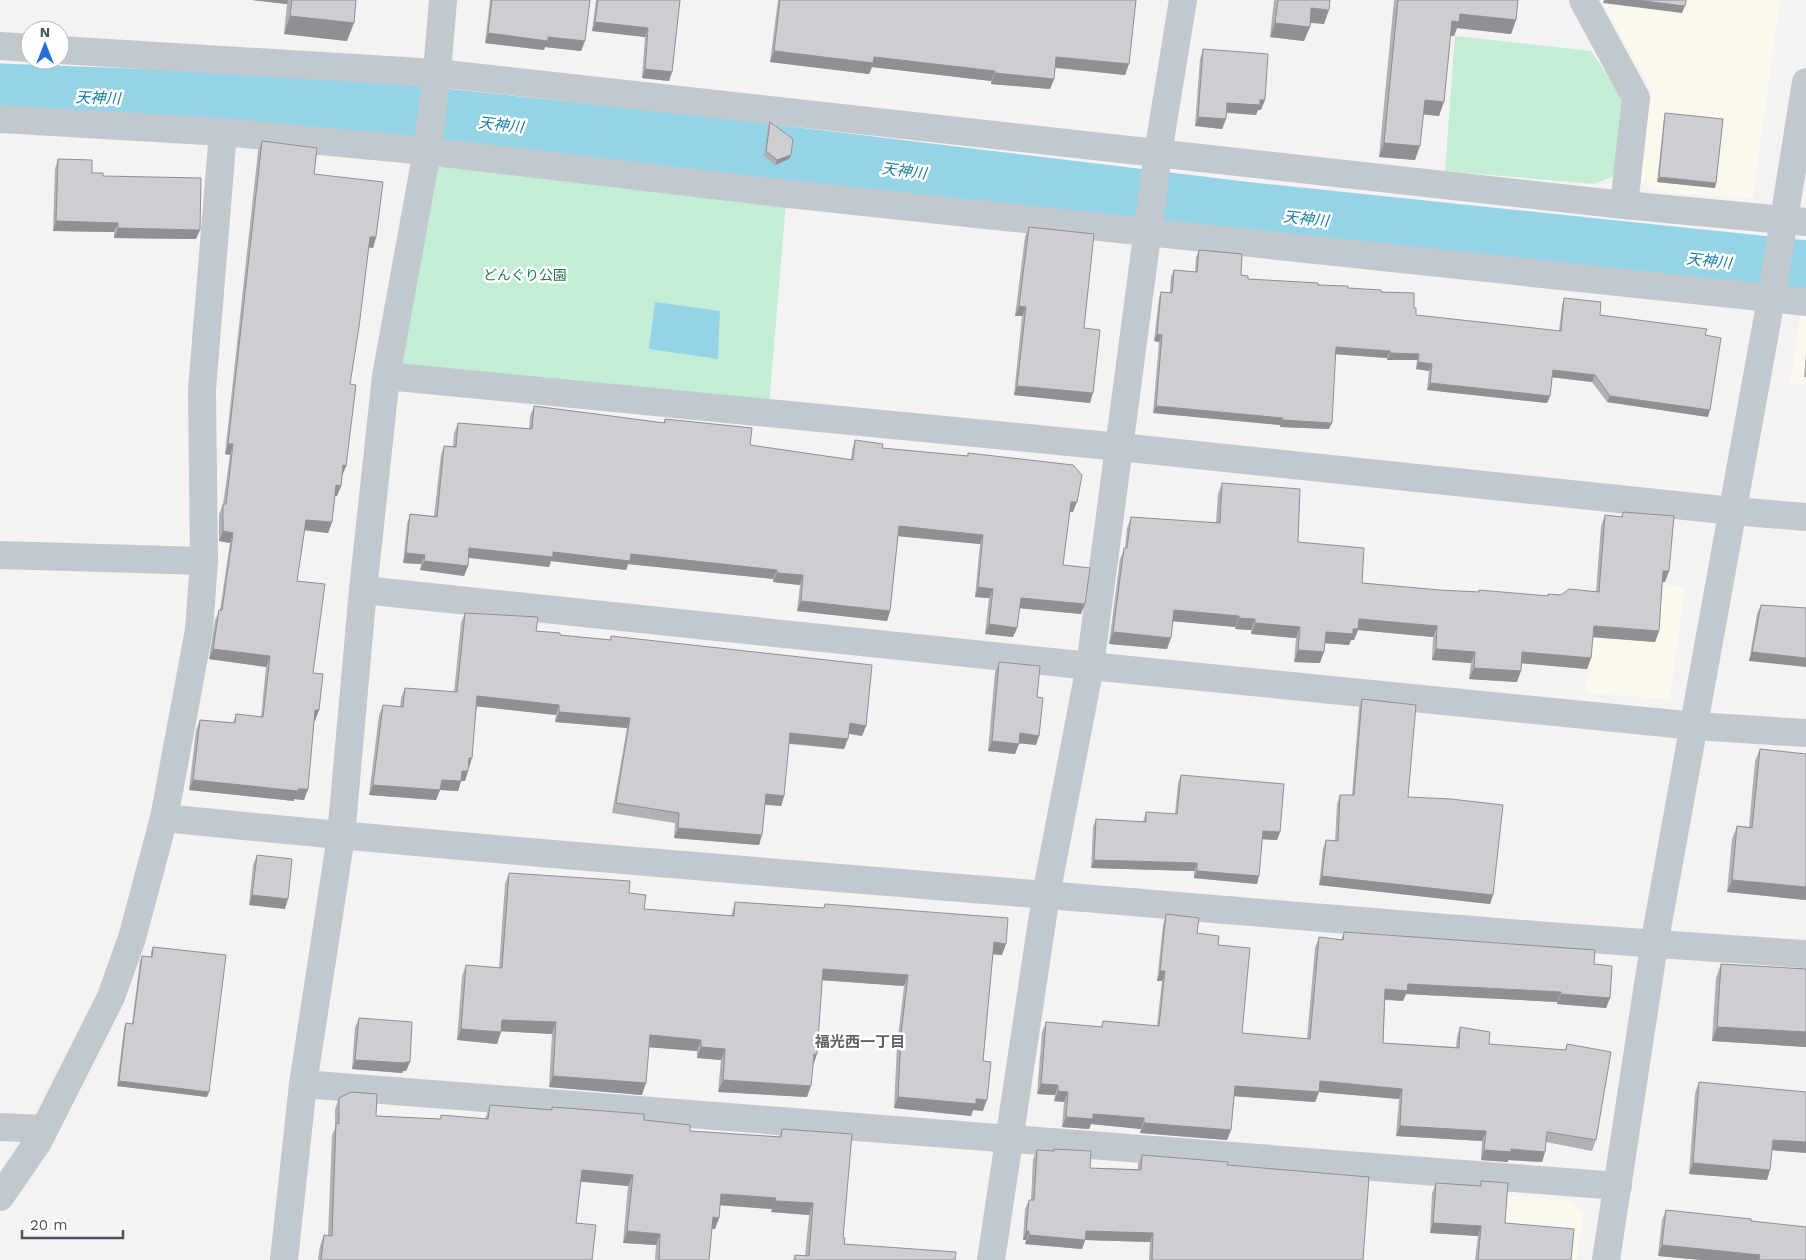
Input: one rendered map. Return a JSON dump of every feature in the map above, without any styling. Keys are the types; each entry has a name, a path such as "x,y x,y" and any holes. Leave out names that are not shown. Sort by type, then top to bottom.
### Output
{"street":[{"path":"284,1260 303,1084 341,836 363,590 386,376 427,150 437,73 443,0"},
{"path":"991,1260 1046,895 1090,666 1157,159 1183,0"},
{"path":"1583,0 1636,98 1624,204"},
{"path":"0,46 20,47"},
{"path":"70,51 437,73 1157,159 1624,204 1791,224"},
{"path":"1606,1260 1654,945 1772,293 1791,224 1806,82"},
{"path":"0,119 223,132 427,150 799,196 1148,227 1772,293 1806,302"},
{"path":"0,1197 38,1142 111,997 132,938 164,818 199,630 204,562 202,390 223,132"},
{"path":"386,376 1120,447 1733,511 1806,516"},
{"path":"0,555 204,562"},
{"path":"363,590 1090,666 1695,726 1806,733"},
{"path":"164,818 341,836 1046,895 1654,945 1806,954"},
{"path":"303,1084 1618,1186"},
{"path":"0,1127 44,1129"}],"shaded area":[{"path":"1601,0 1780,0 1753,198 1670,193 1637,179 1652,92"},
{"path":"1801,311 1806,311 1806,385 1790,383"},
{"path":"1598,578 1685,587 1670,699 1586,693"},
{"path":"1483,1193 1570,1201 1583,1213 1577,1260 1478,1260"}],"green space":[{"path":"1455,36 1591,51 1624,100 1615,176 1594,184 1445,171"},
{"name":"どんぐり公園","path":"436,160 786,203 769,405 400,365"}],"water":[{"path":"655,302 720,311 718,359 649,349"}],"building":[{"path":"292,0 356,0 354,23 290,16"},
{"path":"492,0 590,0 585,41 548,37 548,41 488,33"},
{"path":"598,0 680,0 672,72 645,69 648,28 595,22"},
{"path":"780,0 1136,0 1129,64 1056,57 1054,79 874,57 873,63 774,51"},
{"path":"1278,0 1330,0 1329,10 1311,8 1310,27 1275,23"},
{"path":"1398,0 1518,0 1516,20 1460,14 1459,22 1452,21 1444,102 1425,100 1420,146 1384,143"},
{"path":"1636,0 1686,0 1685,6"},
{"path":"1203,49 1268,54 1265,100 1260,100 1260,105 1227,103 1226,119 1198,117"},
{"path":"1665,113 1723,119 1716,183 1659,177"},
{"path":"770,122 793,139 791,155 777,160 766,151"},
{"path":"262,141 317,148 314,174 383,182 376,237 370,237 350,384 356,385 346,466 343,465 341,486 336,485 332,522 306,520 297,581 325,584 313,673 323,674 319,710 315,710 308,789 298,789 298,791 193,780 200,720 235,723 236,714 263,717 270,656 213,649 219,610 222,610 233,533 223,531 223,504 226,504 233,444 228,444"},
{"path":"58,159 92,160 92,173 103,173 103,176 201,178 200,230 118,228 118,223 56,221"},
{"path":"1029,227 1094,234 1084,328 1100,330 1093,393 1017,386 1026,307 1019,306"},
{"path":"1199,250 1242,254 1241,275 1248,276 1248,279 1318,283 1318,285 1381,290 1381,292 1414,293 1416,315 1561,331 1564,298 1601,302 1600,315 1707,329 1705,335 1721,338 1710,410 1610,396 1595,375 1553,370 1550,396 1430,383 1432,364 1418,362 1419,354 1336,347 1332,423 1282,420 1283,418 1156,406 1162,335 1157,334 1161,292 1172,293 1174,270 1197,272"},
{"path":"534,406 665,423 665,419 752,428 750,445 853,460 855,440 883,444 882,448 968,456 968,453 1073,465 1082,475 1077,502 1071,502 1063,565 1090,568 1085,604 1021,598 1017,628 989,624 993,589 978,587 983,535 899,526 890,611 801,601 803,575 777,573 777,570 631,554 630,561 553,552 553,557 469,548 468,566 424,561 425,555 406,553 410,514 437,517 444,446 456,447 458,423 532,429"},
{"path":"1222,483 1300,489 1298,542 1364,548 1362,583 1440,590 1479,592 1479,590 1548,596 1548,594 1561,595 1569,589 1599,592 1605,515 1622,517 1623,512 1674,516 1669,571 1663,571 1659,631 1594,626 1591,658 1522,652 1521,671 1474,668 1475,652 1436,649 1437,626 1359,619 1358,629 1353,629 1353,634 1326,632 1324,652 1298,650 1300,627 1255,623 1255,619 1239,618 1239,616 1174,610 1171,638 1113,632 1124,548 1127,548 1131,517 1220,523"},
{"path":"1761,605 1806,608 1806,658 1752,652"},
{"path":"465,613 538,617 536,631 560,633 560,635 611,640 611,636 872,665 866,726 850,723 848,739 790,733 784,796 766,794 762,835 678,828 679,813 616,803 630,718 559,712 559,705 477,696 472,758 469,758 468,771 462,771 461,781 442,780 440,790 373,785 383,705 403,707 405,688 457,692"},
{"path":"999,662 1040,666 1037,697 1043,698 1039,736 1020,733 1019,744 992,741"},
{"path":"1362,699 1416,705 1408,797 1451,799 1503,805 1493,895 1322,876 1326,840 1338,841 1340,795 1354,795"},
{"path":"1760,749 1806,754 1806,887 1732,880 1737,826 1752,828"},
{"path":"1181,775 1284,784 1280,832 1263,831 1259,876 1197,871 1197,863 1094,860 1096,819 1146,822 1146,812 1177,814"},
{"path":"257,855 292,859 288,899 252,895"},
{"path":"509,873 630,881 629,893 646,895 644,909 734,916 735,902 824,908 825,904 1008,918 1006,944 994,942 983,1061 991,1062 987,1100 976,1099 976,1104 898,1097 901,1034 908,975 823,969 817,1054 814,1054 811,1086 723,1080 725,1049 701,1047 701,1040 650,1035 646,1083 553,1076 556,1022 502,1020 501,1032 461,1029 466,965 502,968"},
{"path":"1166,914 1199,918 1197,933 1219,936 1218,945 1250,948 1242,1033 1310,1039 1319,937 1343,940 1344,932 1595,950 1594,964 1612,966 1610,998 1561,994 1561,992 1408,984 1407,991 1385,989 1383,1043 1459,1048 1460,1027 1490,1032 1489,1044 1566,1050 1567,1044 1611,1052 1596,1140 1547,1132 1545,1152 1511,1149 1511,1152 1484,1150 1486,1131 1400,1126 1402,1089 1320,1081 1319,1092 1235,1086 1231,1130 1144,1123 1144,1118 1093,1114 1093,1119 1066,1117 1068,1092 1058,1091 1058,1085 1041,1084 1046,1022 1102,1027 1103,1021 1159,1026 1165,971 1160,971"},
{"path":"153,947 226,955 209,1092 119,1081 126,1023 133,1024 142,956 152,957"},
{"path":"1721,964 1806,969 1806,1032 1717,1027"},
{"path":"359,1018 412,1022 410,1062 355,1060"},
{"path":"1699,1082 1806,1092 1806,1142 1773,1140 1770,1170 1693,1163"},
{"path":"351,1092 377,1094 376,1116 441,1119 441,1115 488,1119 490,1105 552,1110 552,1107 644,1114 644,1120 690,1125 690,1131 781,1137 782,1129 852,1134 844,1244 956,1252 955,1260 795,1260 795,1255 809,1256 813,1203 775,1201 776,1198 721,1194 719,1218 713,1217 709,1260 659,1260 660,1234 627,1231 633,1175 582,1170 576,1223 596,1225 592,1260 321,1260 324,1235 332,1236 336,1123 339,1124 339,1098"},
{"path":"1054,1149 1091,1151 1090,1168 1141,1170 1142,1155 1228,1162 1227,1165 1369,1177 1363,1260 1152,1260 1153,1233 1086,1231 1085,1240 1029,1235 1029,1231 1026,1231 1029,1200 1034,1200 1037,1150 1054,1151"},
{"path":"1481,1181 1508,1183 1505,1223 1574,1229 1571,1260 1478,1260 1481,1226 1433,1223 1436,1183 1481,1186"},
{"path":"1666,1210 1806,1227 1806,1260 1759,1260 1760,1255 1662,1245"}],"waterway":[{"name":"天神川","path":"0,94 317,106 683,144 1251,213 1806,271"}],"district":[{"name":"福光西一丁目","path":"860,1042"}]}
